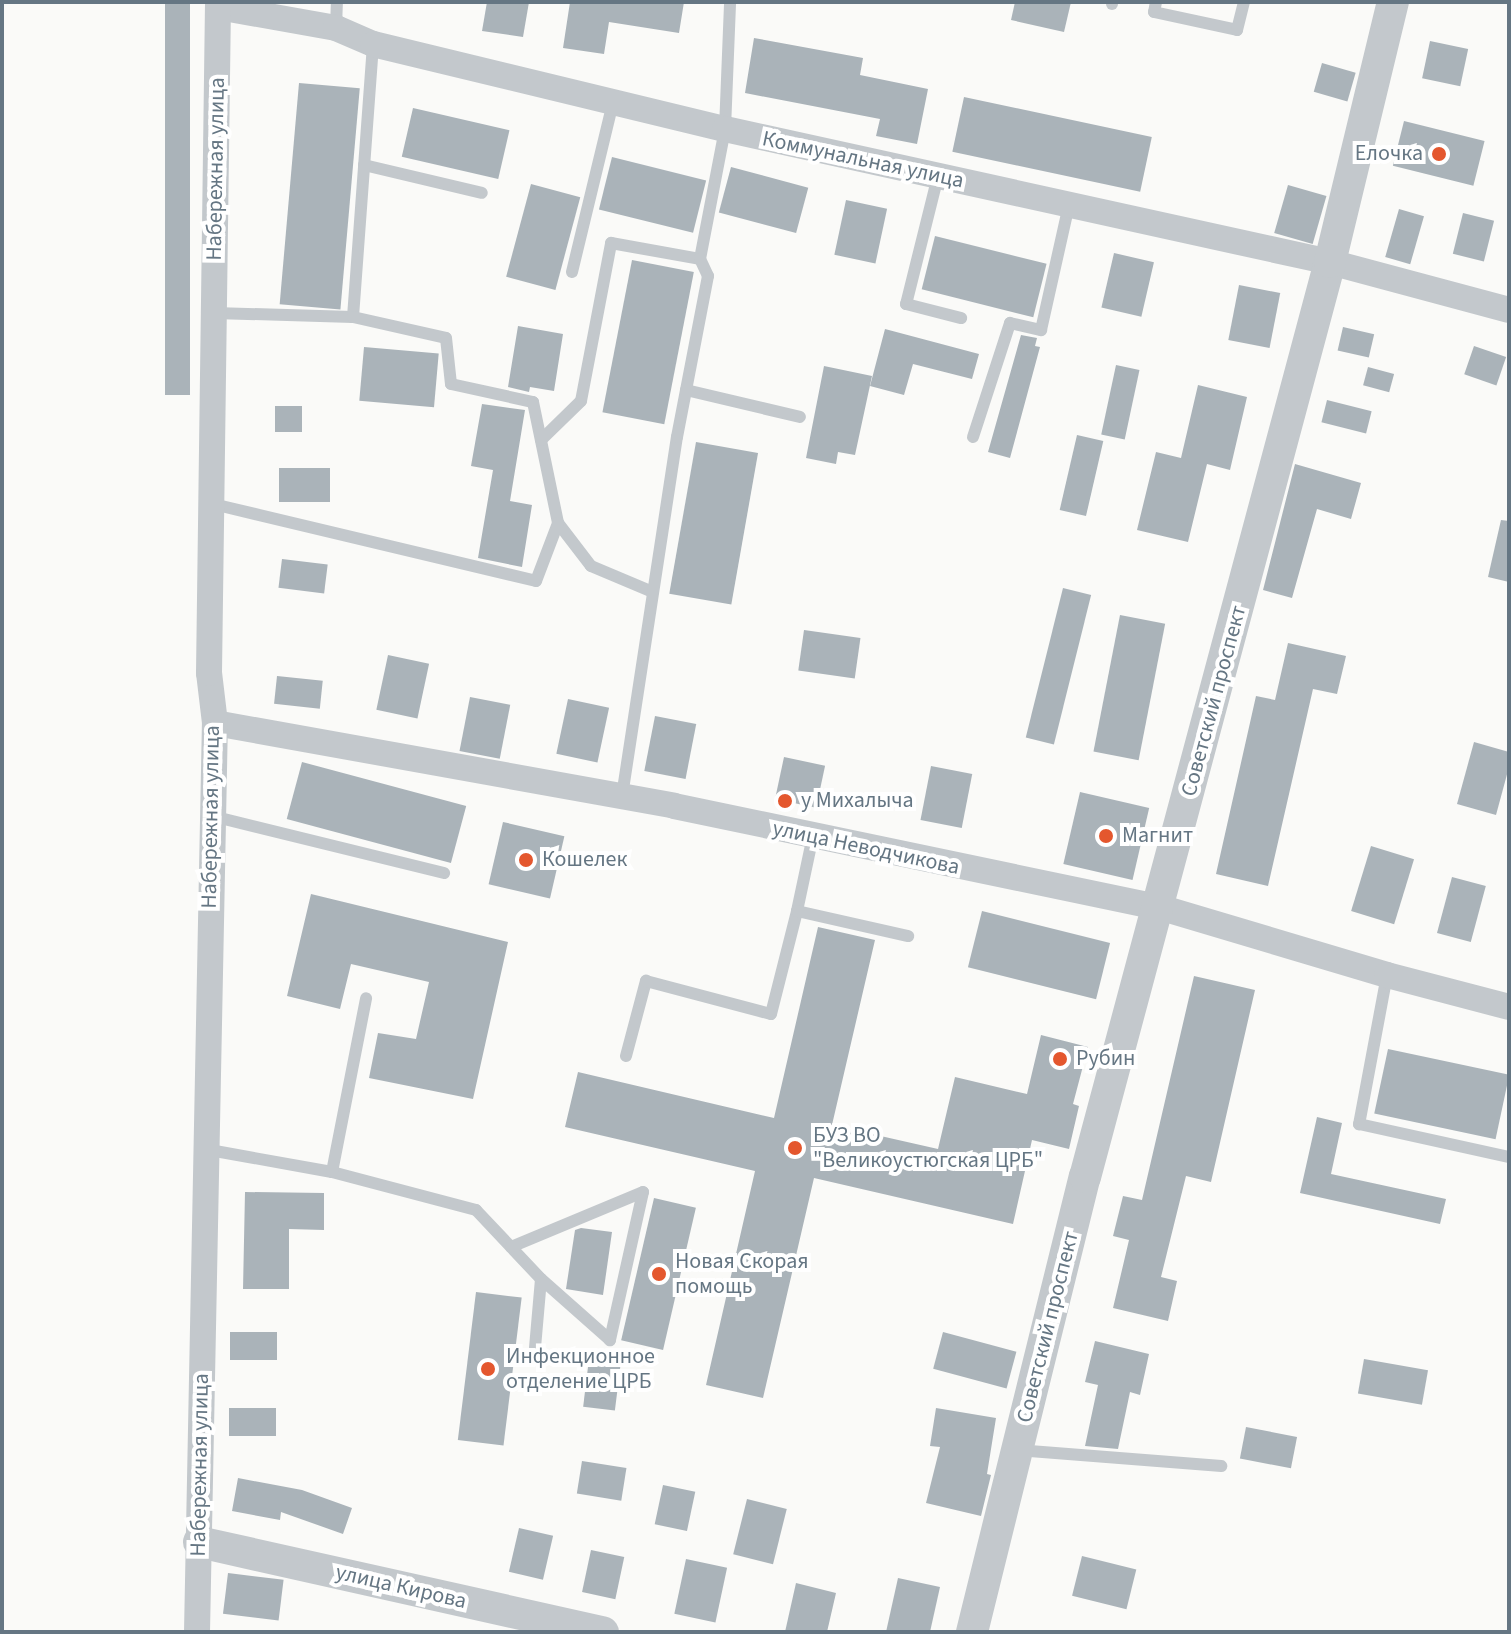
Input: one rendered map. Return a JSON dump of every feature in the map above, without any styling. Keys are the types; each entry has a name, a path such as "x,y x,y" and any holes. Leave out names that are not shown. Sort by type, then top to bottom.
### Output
{"street":[{"name":"Советский проспект","path":"972,1632 1085,1177 1330,262 1393,2"},
{"name":"Коммунальная улица","path":"218,5 337,15 373,44 725,129 1330,262 1509,310"},
{"name":"Набережная улица","path":"197,1632 204,1149 215,723 209,673 218,5"},
{"name":"улица Неводчикова","path":"215,723 622,796 1159,907 1387,975 1509,1007"},
{"name":"улица Кирова","path":"199,1542 603,1632"}],"lane":[{"path":"622,796 686,390 708,276 700,259 725,129 730,2"},
{"path":"1156,2 1154,12 1237,30 1244,2"},
{"path":"353,317 373,44"},
{"path":"572,272 613,102"},
{"path":"364,165 482,193"},
{"path":"938,176 906,304 961,318"},
{"path":"973,437 1010,323 1041,330 1069,205"},
{"path":"541,440 581,401 611,243 700,259"},
{"path":"214,313 353,317 446,338 451,384 533,402 558,523 591,566 653,592"},
{"path":"686,390 800,417"},
{"path":"213,504 536,581 558,523"},
{"path":"212,816 444,873"},
{"path":"626,1056 646,981 771,1014 813,836"},
{"path":"797,911 908,936"},
{"path":"1387,975 1359,1124 1509,1157"},
{"path":"332,1172 366,998"},
{"path":"204,1149 332,1172 476,1210 541,1279 610,1340 643,1192 511,1247"},
{"path":"535,1348 541,1279"},
{"path":"1017,1450 1221,1466"}],"building":[{"path":"165,2 190,2 190,395 165,395"},
{"path":"487,2 529,2 523,37 482,31"},
{"path":"570,2 684,2 679,33 609,22 604,54 563,48"},
{"path":"1015,2 1071,2 1064,32 1011,20"},
{"path":"754,38 863,58 860,75 928,89 917,144 876,136 880,119 745,93"},
{"path":"1430,41 1468,49 1460,86 1422,78"},
{"path":"1322,63 1356,73 1347,101 1314,92"},
{"path":"299,83 360,88 340,309 280,304"},
{"path":"964,97 1152,137 1140,192 952,152"},
{"path":"413,108 509,130 498,179 402,157"},
{"name":"Елочка","path":"1404,121 1485,141 1473,186 1393,166"},
{"path":"612,157 706,180 693,233 599,209"},
{"path":"731,167 808,188 796,233 719,212"},
{"path":"531,184 580,197 555,290 506,277"},
{"path":"1288,185 1326,196 1313,244 1274,233"},
{"path":"846,200 887,209 875,264 834,255"},
{"path":"1399,209 1424,216 1410,264 1385,257"},
{"path":"1463,213 1494,221 1484,261 1453,254"},
{"path":"935,236 1047,264 1033,317 922,289"},
{"path":"1114,253 1154,262 1141,317 1101,308"},
{"path":"632,260 694,272 664,424 602,412"},
{"path":"1239,285 1280,293 1270,348 1228,340"},
{"path":"518,326 563,334 554,391 530,387 529,392 508,387"},
{"path":"1343,327 1374,334 1369,358 1338,350"},
{"path":"885,329 979,354 972,379 913,364 904,395 870,386"},
{"path":"1021,335 1037,338 1035,346 1040,347 1010,458 988,452"},
{"path":"1474,346 1506,357 1496,385 1464,374"},
{"path":"364,347 439,354 434,407 359,401"},
{"path":"1116,365 1139,370 1125,439 1101,434"},
{"path":"824,366 872,376 855,455 838,452 836,464 806,458"},
{"path":"1368,367 1394,374 1389,392 1363,385"},
{"path":"1198,385 1247,397 1230,470 1207,464 1188,542 1137,530 1156,452 1181,458"},
{"path":"1327,400 1372,411 1366,433 1321,422"},
{"path":"482,404 525,410 510,501 532,505 522,567 478,558 493,470 471,466"},
{"path":"275,406 302,406 302,432 275,432"},
{"path":"1077,435 1103,441 1086,516 1060,510"},
{"path":"696,442 758,453 731,605 669,594"},
{"path":"1295,464 1361,483 1351,519 1317,509 1292,598 1263,590"},
{"path":"279,468 330,468 330,502 279,502"},
{"path":"1501,520 1509,521 1509,582 1488,577"},
{"path":"282,559 328,565 324,593 278,588"},
{"path":"1063,588 1091,595 1054,744 1026,737"},
{"path":"1120,615 1165,624 1139,760 1093,751"},
{"path":"804,630 860,638 855,679 798,671"},
{"path":"1288,643 1346,656 1337,694 1313,689 1268,886 1216,874 1256,696 1275,700"},
{"path":"388,655 429,664 417,719 376,710"},
{"path":"277,676 323,681 320,709 274,704"},
{"path":"470,697 510,705 500,759 460,751"},
{"path":"568,699 609,708 597,763 556,754"},
{"path":"655,716 696,724 686,779 644,771"},
{"path":"1474,742 1509,752 1509,767 1496,815 1457,804"},
{"path":"784,757 825,766 816,808 775,799"},
{"path":"302,762 466,806 451,863 287,819"},
{"path":"931,766 972,774 962,828 921,820"},
{"name":"Магнит","path":"1080,792 1149,808 1133,880 1063,864"},
{"name":"Кошелек","path":"503,822 564,836 550,899 489,884"},
{"path":"1371,846 1414,859 1394,924 1351,911"},
{"path":"1452,877 1486,886 1471,942 1437,933"},
{"path":"311,894 508,942 473,1099 369,1078 378,1033 416,1039 429,982 351,964 340,1009 287,996"},
{"path":"982,911 1110,943 1096,999 968,967"},
{"name":"БУЗ ВО \"Великоустюгская ЦРБ\"","path":"818,927 875,940 832,1125 938,1149 955,1077 1027,1094 1041,1035 1088,1047 1073,1104 1079,1106 1069,1149 1032,1140 1013,1224 814,1178 763,1398 706,1385 755,1171 565,1127 578,1072 774,1118"},
{"path":"1194,976 1255,990 1211,1182 1186,1176 1161,1277 1177,1281 1168,1321 1113,1308 1129,1240 1113,1236 1123,1196 1142,1200"},
{"path":"1388,1049 1509,1075 1496,1139 1374,1114"},
{"path":"1317,1117 1342,1123 1331,1174 1446,1199 1440,1224 1300,1193"},
{"path":"245,1192 324,1193 324,1230 289,1229 289,1289 243,1289"},
{"name":"Новая Скорая помощь","path":"654,1198 696,1208 663,1350 621,1340"},
{"path":"575,1230 612,1232 603,1295 566,1289"},
{"name":"Инфекционное отделение ЦРБ","path":"476,1292 522,1298 503,1445 458,1440"},
{"path":"230,1332 277,1332 277,1360 230,1360"},
{"path":"943,1332 1016,1352 1007,1388 933,1369"},
{"path":"1095,1341 1149,1354 1140,1395 1130,1392 1118,1449 1085,1446 1098,1385 1085,1382"},
{"path":"589,1359 621,1363 615,1411 583,1407"},
{"path":"1364,1359 1428,1370 1422,1405 1358,1393"},
{"path":"229,1408 276,1408 276,1436 229,1436"},
{"path":"936,1408 996,1418 987,1474 991,1475 981,1516 926,1503 940,1447 930,1446"},
{"path":"1246,1427 1297,1437 1291,1468 1240,1458"},
{"path":"582,1461 626,1468 621,1501 577,1494"},
{"path":"238,1478 302,1490 352,1508 343,1534 281,1512 280,1520 232,1511"},
{"path":"663,1485 695,1492 687,1531 655,1524"},
{"path":"747,1499 787,1509 773,1564 733,1554"},
{"path":"519,1528 553,1536 543,1580 509,1572"},
{"path":"591,1550 624,1557 615,1599 582,1592"},
{"path":"1082,1556 1136,1570 1126,1609 1072,1596"},
{"path":"686,1559 727,1568 715,1623 674,1614"},
{"path":"228,1573 284,1580 279,1621 223,1614"},
{"path":"898,1578 940,1587 930,1632 886,1632"},
{"path":"796,1583 836,1593 827,1632 785,1632"}],"place":[{"name":"Елочка","path":"1439,154"},
{"name":"у Михалыча","path":"785,801"},
{"name":"Магнит","path":"1106,836"},
{"name":"Кошелек","path":"526,860"},
{"name":"Рубин","path":"1060,1059"},
{"name":"БУЗ ВО \"Великоустюгская ЦРБ\"","path":"795,1148"},
{"name":"Новая Скорая помощь","path":"659,1274"},
{"name":"Инфекционное отделение ЦРБ","path":"488,1369"}]}
